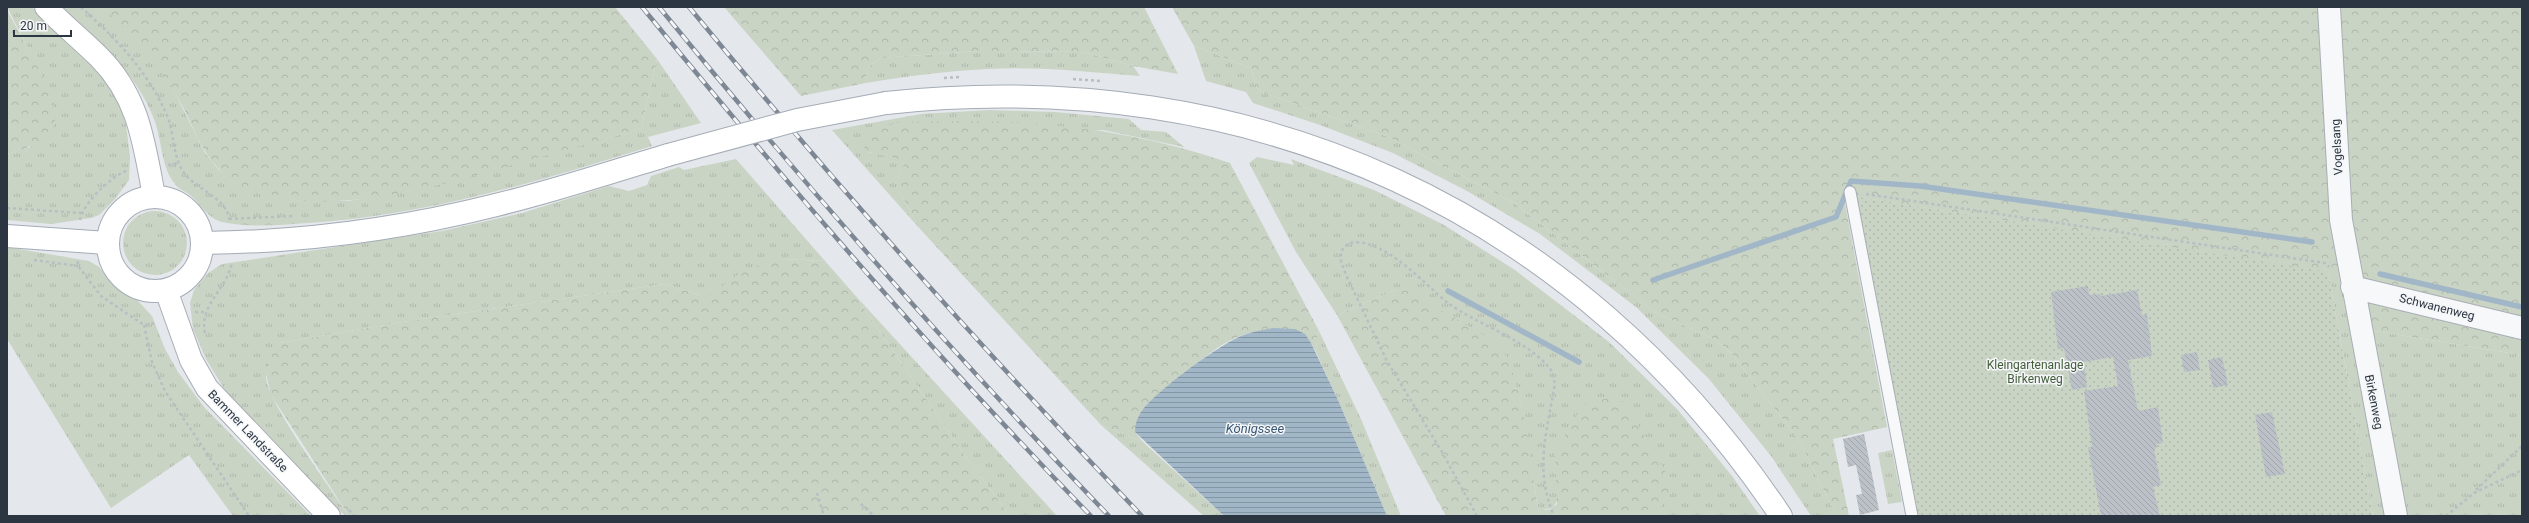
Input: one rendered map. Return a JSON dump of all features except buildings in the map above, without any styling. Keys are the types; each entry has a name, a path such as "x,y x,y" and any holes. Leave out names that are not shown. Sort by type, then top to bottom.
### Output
{"main road":[{"path":"46,7 99,57 116,77 130,98 140,123 154,196"},
{"path":"203,243 268,240 337,234 449,216 497,205 668,155 797,120 886,104 951,97 1037,96 1091,99 1162,108 1217,119 1275,134 1370,169 1435,200 1507,242 1568,285 1627,334 1685,392 1742,460 1781,516"},
{"path":"154,196 178,202 188,209 196,219 203,243 201,259 193,273 181,284 166,290 149,291 132,286 119,275 110,260 107,243 111,225 121,210 142,198 154,196"},
{"path":"7,236 107,243"},
{"name":"Bammer Landstraße","path":"166,290 191,360 207,388 329,516"}],"street":[{"name":"Vogelsang","path":"2329,7 2340,220 2352,287"},
{"name":"Schwanenweg","path":"2352,287 2522,328"},
{"name":"Birkenweg","path":"2352,287 2396,516"}],"lane":[{"path":"1850,192 1912,516"}],"path":[{"path":"166,165 179,163 191,179 215,197 229,219 230,225"},
{"path":"79,223 81,213 91,200 110,181 122,173 133,169"},
{"path":"1850,192 2325,263 2352,287"},
{"path":"7,208 81,213"},
{"path":"229,219 300,216"},
{"path":"1477,516 1442,452 1387,361 1346,275 1341,261 1341,250 1349,243 1370,244 1397,260 1421,277 1449,303 1505,335 1540,359 1551,370 1555,383 1542,470 1546,497 1554,516"},
{"path":"30,260 78,266 101,296 144,325 152,362 165,390 249,516"},
{"path":"205,312 230,276 232,260"},
{"path":"144,325 158,322"},
{"path":"2446,516 2474,493 2522,446"},
{"path":"2474,493 2522,470"},
{"path":"817,492 824,516"},
{"path":"861,504 874,516"}],"green space":[{"path":"7,7 32,7 98,71 118,100 126,125 130,156 129,180 115,199 99,215 91,218 51,224 7,220 7,154 30,147 53,126 42,76"},
{"path":"61,7 101,7 123,24 153,58 171,85 205,153 218,169 237,183 259,193 302,201 348,201 410,191 641,129 657,59 701,123 648,137 652,146 525,184 439,205 352,219 276,225 233,224 222,222 212,217 190,195 176,186 170,177 164,162 154,119 137,86 115,58"},
{"path":"101,7 615,7 657,59 641,129 452,182 365,199 321,202 281,198 245,187 217,167 206,154 176,94 158,67 126,29"},
{"path":"724,7 1144,7 1178,74 1133,66 1083,52 980,51 880,58 867,69 866,83 801,96"},
{"path":"1172,7 2320,7 2331,219 2339,275 1853,196 1844,198 1887,427 1833,439 1849,516 1839,516 1831,505 1799,440 1731,353 1716,340 1656,313 1514,203 1386,136 1264,93 1257,88 1251,68 1194,46"},
{"path":"2337,7 2522,7 2522,355 2369,330 2349,220"},
{"path":"7,10 39,68 47,86 55,117 53,127 39,142 7,154"},
{"path":"1194,46 1251,68 1257,88 1264,93 1386,136 1514,203 1656,313 1716,340 1731,353 1799,440 1831,505 1839,516 1811,516 1771,456 1709,379 1636,307 1540,234 1467,191 1393,153 1320,125 1253,103 1246,92 1206,81"},
{"path":"980,51 1083,52 1133,66 1140,76 1064,70 1006,68 942,72 866,83 867,69 880,58"},
{"path":"989,110 1055,112 1129,119 1141,130 1166,132 1184,147 1103,130 868,152 899,158 904,164 898,178 898,189 920,229 832,130 921,114"},
{"path":"897,122 1012,122 1079,128 1130,136 1180,148 1230,163 1318,329 1316,352 1311,343 1270,332 1258,331 1239,336 1222,345 1205,357 1175,386 1135,432 1143,442 1101,425 920,229 898,189 898,178 904,164 895,158 873,153 864,148 871,135"},
{"path":"1257,157 1294,165 1291,159 1374,190 1444,225 1515,270 1609,342 1677,409 1732,476 1760,516 1650,516 1655,515 1558,499 1553,508 1542,510 1538,508 1520,399 1396,290 1337,315 1296,252 1249,163"},
{"path":"736,159 825,261 781,259 710,295 699,295 665,284 414,320 280,343 266,373 269,389 288,425 349,516 345,516 228,395 206,359 193,329 190,303 194,290 208,273 222,264 442,231 522,213 609,186 629,191 647,185 651,176 679,167 684,170"},
{"name":"Kleingartenanlage Birkenweg","path":"1853,196 2328,272 2373,516 1917,516"},
{"path":"155,211 173,216 178,220 182,225 187,243 182,261 178,266 173,270 155,275 137,270 132,266 128,261 123,243 128,225 132,220 137,216"},
{"path":"7,247 89,261 99,267 111,282 137,300 152,316 165,349 178,372 204,407 311,516 233,516 189,455 111,508 7,339"},
{"path":"781,259 825,261 854,294 961,450 1010,516 349,516 271,395 266,374 268,356 280,343 414,320 665,284 699,295 710,295 736,276 756,266"},
{"path":"2328,272 2339,275 2386,516 2373,516"},
{"path":"1396,290 1408,291 1499,344 1508,359 1515,378 1525,423 1538,508 1548,510 1557,504 1555,452 1578,413 1589,402 1615,397 1626,403 1666,473 1670,495 1655,515 1446,516 1337,315"},
{"path":"854,294 1057,516 1010,516 961,450"},
{"path":"1318,329 1361,419 1401,516 1387,516 1316,352"},
{"path":"2369,330 2522,355 2522,516 2405,516"},
{"path":"1101,425 1143,442 1224,516 1204,516"},
{"path":"1892,450 1902,502 1888,504 1878,453"}],"water":[{"name":"Königssee","path":"1274,328 1295,329 1305,334 1311,343 1338,400 1387,516 1224,516 1135,432 1138,417 1141,412 1159,393 1187,370 1218,349 1241,336"}],"waterway":[{"path":"1653,280 1836,217 1851,181 1920,186 2312,242"},
{"path":"2380,274 2522,307"},
{"path":"1448,291 1579,362"}],"railway":[{"path":"642,7 750,138 917,330 974,393 1091,516"},
{"path":"659,7 823,202 879,266 1050,455 1109,516"},
{"path":"689,7 854,202 1025,392 1142,516"}]}
